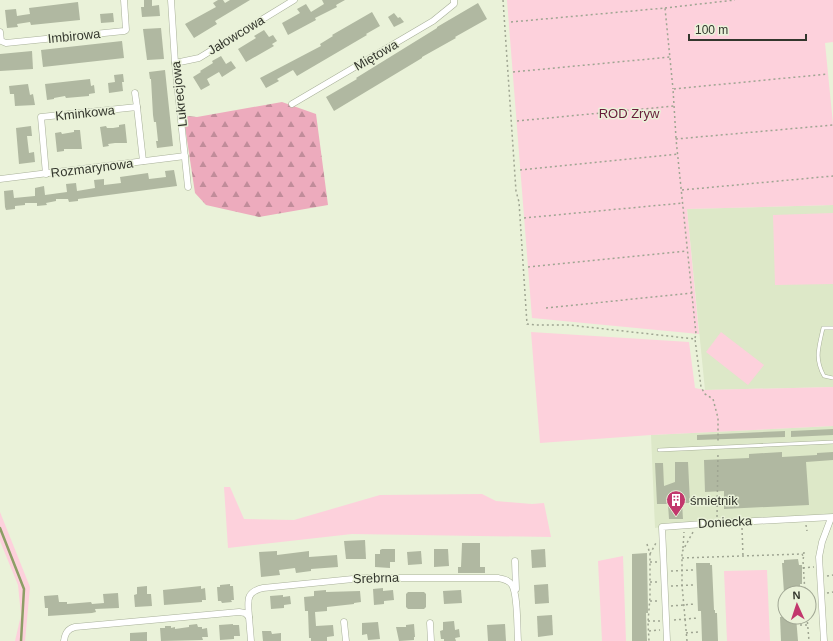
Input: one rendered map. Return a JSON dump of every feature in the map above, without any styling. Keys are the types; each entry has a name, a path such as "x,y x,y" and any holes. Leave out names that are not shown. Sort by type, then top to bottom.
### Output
{"street":[{"name":"Imbirowa","path":"0,32 1,41 6,43 124,31 126,30 127,26 124,0"},
{"name":"Lukrecjowa","path":"171,0 188,187"},
{"name":"Jałowcowa","path":"176,63 199,58 294,0"},
{"name":"Miętowa","path":"292,104 433,21 454,4 454,0"},
{"path":"135,93 143,161"},
{"name":"Kminkowa","path":"46,174 41,117 137,107"},
{"name":"Rozmarynowa","path":"0,179 185,156"},
{"name":"Doniecka","path":"667,641 663,604 662,527 832,517 822,542 819,557 824,641"},
{"name":"Srebrna","path":"515,561 518,641"},
{"name":"Srebrna","path":"251,641 248,602 249,596 259,589 363,578 498,578 505,579 510,582 516,597"},
{"path":"64,641 67,631 75,626 228,613 245,613 249,617"},
{"path":"344,622 346,641"},
{"path":"430,623 431,641"}],"lane":[{"path":"833,328 824,328 818,349 818,366 824,376 833,378"},
{"path":"659,450 833,442"}],"path":[{"path":"503,0 527,324 569,326 695,339"},
{"path":"511,22 735,0"},
{"path":"665,8 673,88 676,139 701,387 705,394 713,399 718,418 717,523"},
{"path":"513,72 670,57"},
{"path":"673,88 828,74"},
{"path":"517,121 674,106"},
{"path":"676,139 833,125"},
{"path":"520,170 678,154"},
{"path":"681,190 833,176"},
{"path":"524,218 683,203"},
{"path":"528,267 688,251"},
{"path":"546,308 692,293"},
{"path":"806,524 807,531"},
{"path":"742,527 743,556"},
{"path":"683,550 695,529"},
{"path":"684,530 681,571 686,641"},
{"path":"650,554 658,540"},
{"path":"647,544 650,554 650,601 648,621 649,641"},
{"path":"804,552 805,585"},
{"path":"682,558 802,554 803,556"},
{"path":"650,562 659,562"},
{"path":"804,568 820,566"},
{"path":"669,571 693,570"},
{"path":"824,576 833,575"},
{"path":"650,582 660,582"},
{"path":"670,586 693,585"},
{"path":"825,593 833,592"},
{"path":"650,601 683,606 695,604"},
{"path":"648,621 698,618"},
{"path":"808,625 809,641"},
{"path":"649,631 662,630"},
{"path":"686,633 698,632"}],"shaded area":[{"path":"833,205 833,387 705,390 687,209"},
{"path":"833,426 833,517 674,525 655,528 651,435"}],"green space":[{"name":"ROD Zryw","path":"507,0 833,0 833,42 825,43 833,124 833,205 687,209 699,334 532,318"},
{"path":"282,102 316,114 328,205 259,217 206,205 195,193 184,120 187,116 197,117"},
{"path":"833,213 833,284 775,285 773,215"},
{"path":"531,332 689,342 695,388 705,390 833,387 833,426 651,435 540,443"},
{"path":"721,332 764,365 748,385 706,352"},
{"path":"224,487 230,487 244,519 294,520 380,495 482,494 496,501 532,504 544,503 551,537 352,534 228,548"},
{"path":"0,512 30,587 25,641 15,641 21,615 18,585 0,541"},
{"path":"623,556 626,641 602,641 598,561"},
{"path":"767,570 770,641 727,641 724,571"}],"building":[{"path":"144,0 152,0 152,6 159,5 160,16 142,17 141,7 144,7"},
{"path":"218,0 223,0 225,3 230,0 250,0 215,21 217,24 194,38 185,24 216,7 213,3"},
{"path":"322,0 345,0 336,5 337,7 315,18 316,20 288,35 282,23 300,13 297,9 306,4 311,12 324,4"},
{"path":"78,2 80,20 31,25 30,22 17,24 18,27 7,28 5,10 16,9 17,16 30,14 29,8"},
{"path":"478,3 487,19 334,111 326,97"},
{"path":"372,12 380,26 297,76 293,70 277,79 279,81 266,88 260,78 321,46 320,44 333,36 332,35"},
{"path":"113,13 114,22 101,23 100,14"},
{"path":"394,13 404,22 394,27 388,17"},
{"path":"161,28 164,59 147,60 143,29"},
{"path":"264,30 269,37 273,35 277,41 272,44 274,46 246,62 238,49 256,38 254,36"},
{"path":"122,41 124,58 43,67 41,50"},
{"path":"32,51 33,69 0,71 0,54"},
{"path":"221,56 226,64 231,61 236,68 222,77 219,72 207,79 210,85 201,90 193,77 213,63 212,61"},
{"path":"165,70 173,146 157,148 156,141 158,141 156,122 154,122 153,115 151,79 149,72"},
{"path":"123,74 123,91 109,93 108,83 115,82 114,75"},
{"path":"90,79 91,86 94,85 95,93 89,94 89,96 66,98 65,96 47,100 45,84"},
{"path":"28,84 30,95 33,94 35,105 15,106 14,94 10,94 9,86"},
{"path":"125,124 127,143 108,144 109,146 103,147 100,127 106,126 107,128 113,128"},
{"path":"31,126 32,136 27,136 29,153 34,152 35,162 19,164 16,128"},
{"path":"74,130 80,130 82,149 64,149 64,151 57,152 55,133 61,132 62,134 74,132"},
{"path":"174,170 177,186 78,199 78,201 69,202 68,199 56,199 56,201 46,203 47,205 37,206 37,203 25,203 25,205 15,206 15,209 6,210 5,207 4,191 13,190 14,198 35,196 35,188 44,186 45,195 67,192 66,184 76,183 77,191 95,188 94,180 104,179 104,185 121,183 120,177 148,173 149,179 166,177 165,171"},
{"path":"833,429 833,435 791,437 791,431"},
{"path":"785,431 785,437 697,440 697,435"},
{"path":"782,452 782,457 817,455 817,453 833,452 833,460 806,462 809,505 724,509 724,491 705,492 704,460 749,458 749,454"},
{"path":"675,462 688,462 690,503 682,503 683,519 669,519 668,504 657,504 655,463 663,463 664,486 675,482"},
{"path":"365,540 366,559 346,559 344,541"},
{"path":"462,543 480,543 480,567 485,567 485,573 458,573 458,567 461,567"},
{"path":"395,549 395,562 390,562 390,568 375,567 375,554 380,554 380,550"},
{"path":"434,549 448,549 449,566 434,567"},
{"path":"545,549 546,567 532,568 531,550"},
{"path":"277,551 277,555 309,551 309,557 337,555 338,567 311,569 311,571 296,573 295,568 279,570 280,575 261,577 259,552"},
{"path":"421,551 422,564 408,565 407,552"},
{"path":"647,553 647,641 632,641 632,554"},
{"path":"798,559 799,565 802,565 802,584 783,585 782,563 784,563 784,560"},
{"path":"696,563 710,563 710,565 712,565 714,610 715,613 717,613 718,641 702,641 701,611 698,611"},
{"path":"230,584 230,586 233,586 234,600 231,600 232,602 222,603 221,601 218,601 217,587 220,587 220,585"},
{"path":"548,584 549,603 535,604 534,585"},
{"path":"147,586 147,594 151,594 152,606 135,607 134,595 137,594 137,587"},
{"path":"201,586 201,589 205,588 206,600 202,600 202,602 164,605 163,590"},
{"path":"383,588 383,591 393,590 394,600 384,601 384,604 374,605 373,589"},
{"path":"326,590 326,592 360,591 361,602 327,607 327,611 315,612 316,626 333,625 334,636 327,637 327,641 311,641 311,638 309,638 308,611 305,611 304,597 314,596 314,591"},
{"path":"461,590 462,603 444,604 443,591"},
{"path":"408,592 424,592 426,594 426,607 424,609 408,609 406,607 406,594"},
{"path":"118,593 119,608 95,609 96,612 92,613 48,616 48,608 45,608 44,596 58,595 59,602 67,602 67,604 91,602 92,604 104,603 103,594"},
{"path":"283,595 283,597 290,596 291,604 284,605 284,608 271,609 270,596"},
{"path":"552,615 553,635 538,637 537,616"},
{"path":"454,621 455,630 459,629 460,637 455,638 456,641 444,641 444,639 441,639 440,631 443,630 443,622"},
{"path":"378,622 380,639 368,640 367,634 362,635 362,623"},
{"path":"197,624 198,627 202,627 202,629 207,628 208,637 202,637 203,640 161,641 160,628 171,626 171,628 175,627 175,629"},
{"path":"414,624 414,640 399,641 396,627 406,627 406,625"},
{"path":"505,624 506,641 488,641 487,625"},
{"path":"219,625 239,625 240,636 234,636 234,639 220,640"},
{"path":"780,625 797,625 798,641 781,641"},
{"path":"262,631 271,631 272,634 281,633 281,641 263,641"},
{"path":"147,632 147,641 130,641 130,633"}],"waterway":[{"path":"0,528 24,589 21,641"}],"place":[{"name":"śmietnik","path":"676,517"}]}
